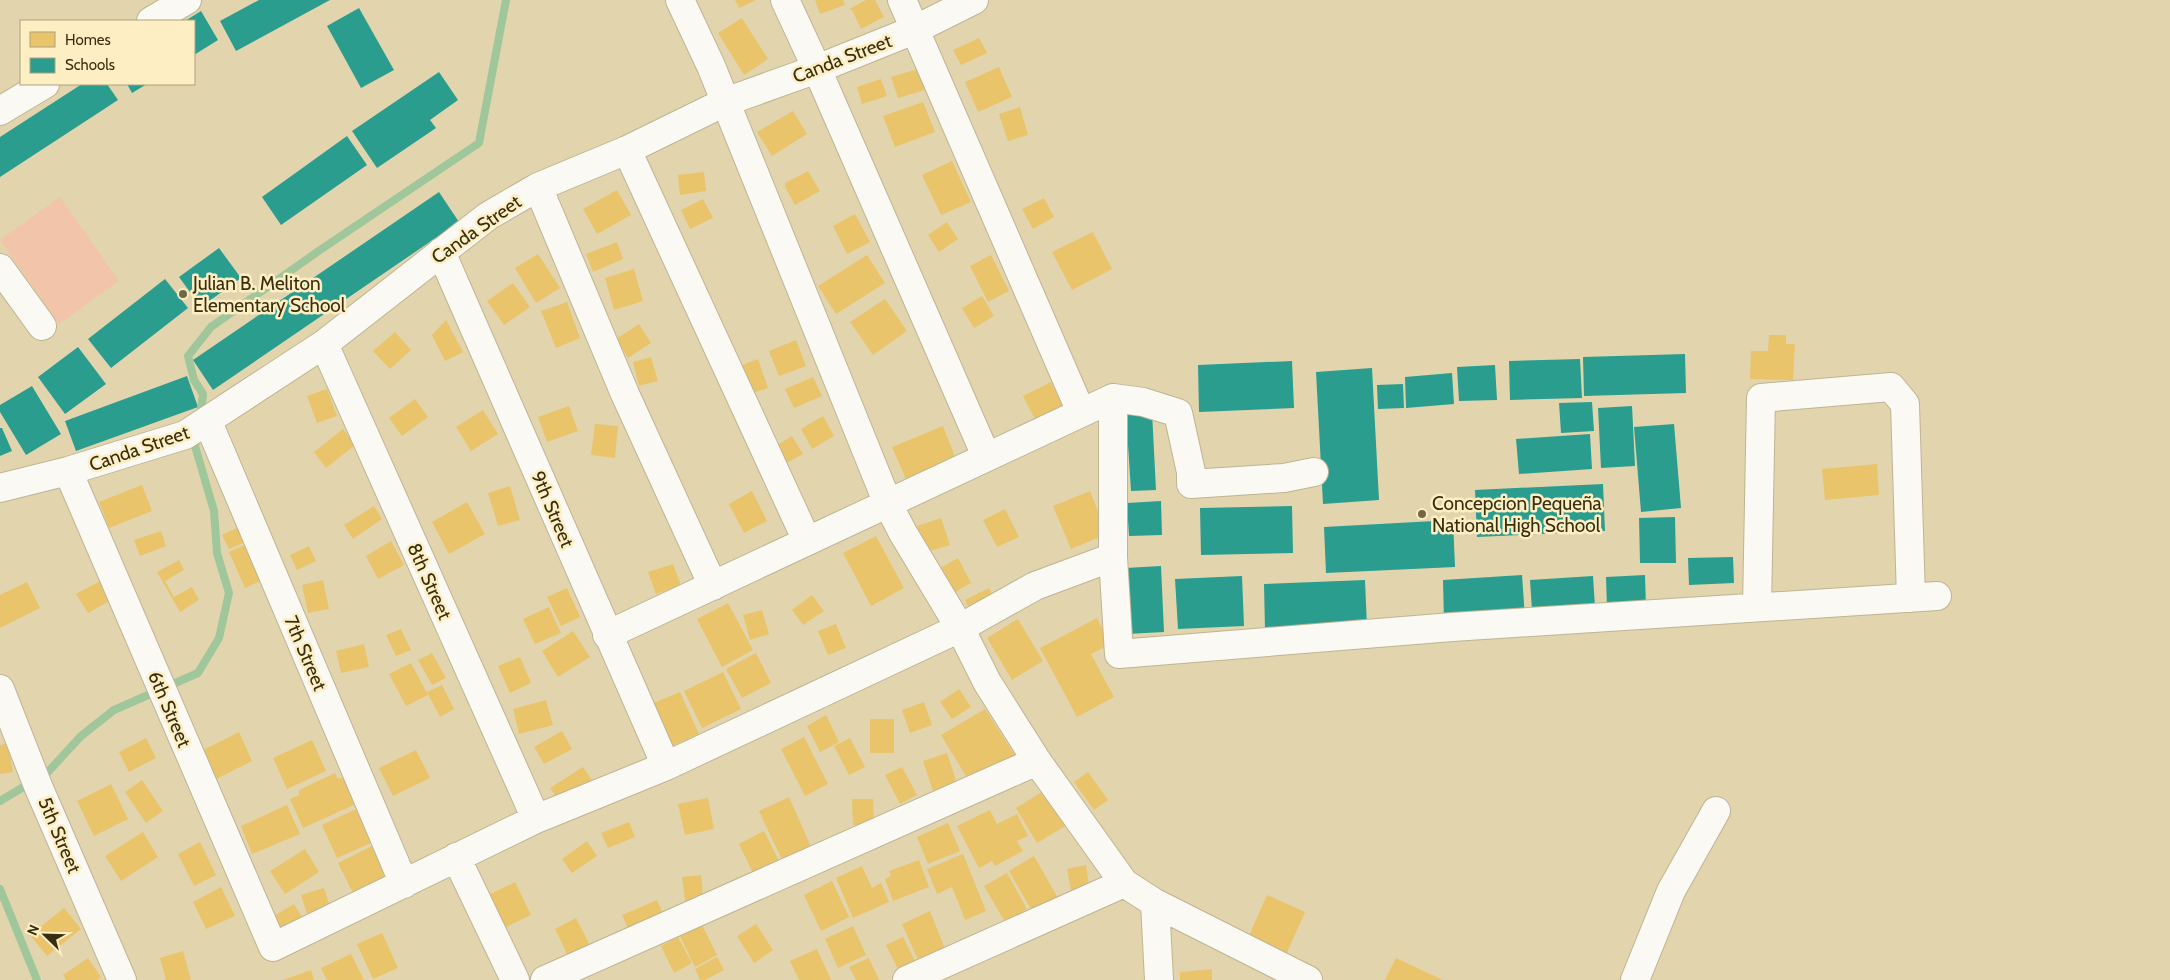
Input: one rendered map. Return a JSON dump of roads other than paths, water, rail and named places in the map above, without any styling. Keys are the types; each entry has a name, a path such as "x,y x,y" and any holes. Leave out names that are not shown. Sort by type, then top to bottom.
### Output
{"street":[{"path":"153,20 187,0"},
{"path":"680,0 711,66 888,504 903,533 960,628 986,682 1037,761 1124,883 1155,903 1308,980"},
{"path":"785,0 818,68 986,456"},
{"path":"902,0 1081,412"},
{"name":"Canda Street","path":"0,488 68,471 198,427 324,344 488,216 538,187 627,150 725,102 914,30 974,0"},
{"path":"0,111 44,85"},
{"path":"627,150 807,541"},
{"path":"538,187 625,394 713,586"},
{"name":"9th Street","path":"441,252 607,635 666,766"},
{"path":"0,268 42,326"},
{"name":"8th Street","path":"324,344 536,819"},
{"path":"1112,398 1113,557 1119,654 1452,627 1604,619 1924,597 1905,404 1891,387 1761,398 1757,607"},
{"path":"607,635 1112,398 1143,402 1178,412 1191,472 1191,484 1284,478 1314,472"},
{"name":"7th Street","path":"198,427 404,884"},
{"name":"6th Street","path":"68,471 273,947 404,884"},
{"path":"404,884 536,819 666,766 960,628 1035,586 1113,557"},
{"name":"5th Street","path":"0,690 36,780 122,980"},
{"path":"545,980 1037,761"},
{"path":"1635,980 1671,891 1716,811"},
{"path":"456,857 515,980"},
{"path":"907,980 1124,883"},
{"path":"1155,903 1159,980"}],"waterway":[{"path":"200,418 203,394 194,380 188,356 211,327 320,250 479,143 506,0"},
{"path":"0,801 47,773 81,736 114,710 198,673 219,638 229,593 217,553 214,511 195,446 197,436"},
{"path":"0,889 37,980"}],"place":[{"name":"Julian B. Meliton Elementary School","path":"183,294"},
{"name":"Concepcion Pequeña National High School","path":"1422,514"}]}
